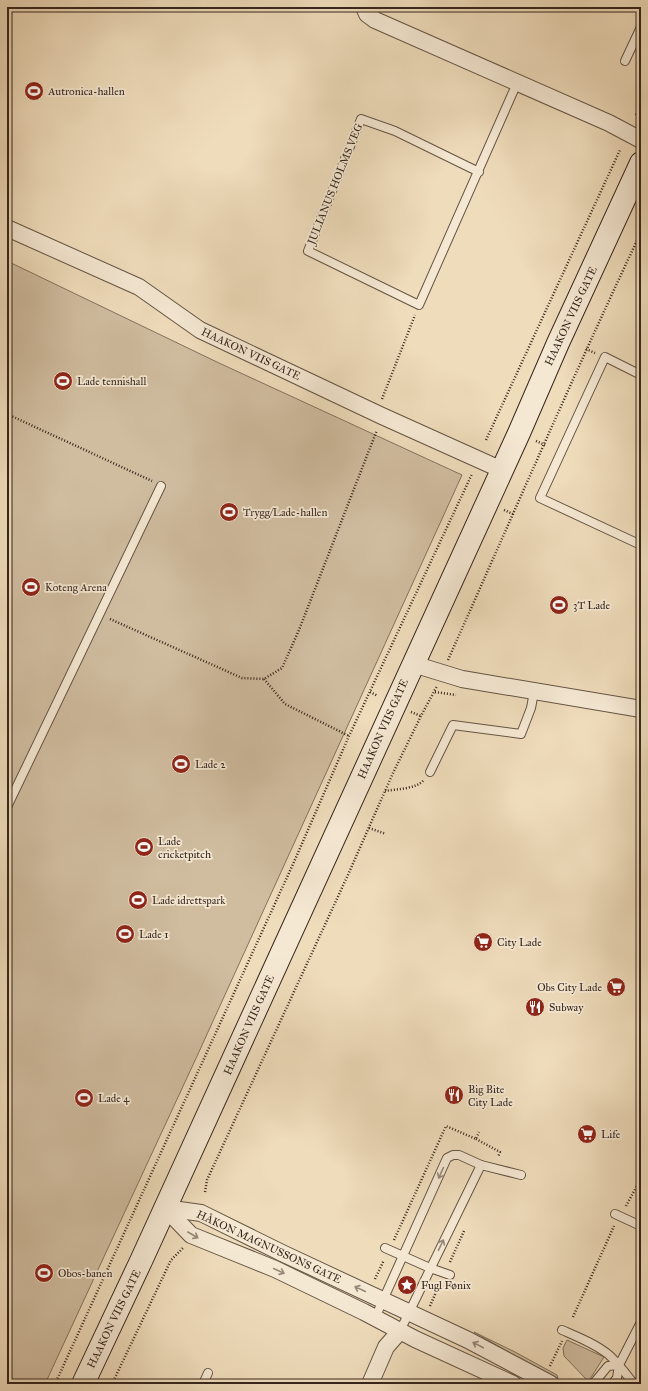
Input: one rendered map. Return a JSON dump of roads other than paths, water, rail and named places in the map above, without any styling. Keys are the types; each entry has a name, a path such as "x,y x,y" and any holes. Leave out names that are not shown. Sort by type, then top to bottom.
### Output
{"main road":[{"name":"HAAKON VIIS GATE","path":"83,1384 165,1208 641,163"}],"street":[{"path":"364,7 367,14 375,20 634,136"},
{"name":"HAAKON VIIS GATE","path":"7,228 139,287 200,330 379,415 502,470"},
{"path":"413,664 462,679 641,709"},
{"name":"HÅKON MAGNUSSONS GATE","path":"165,1208 201,1213 282,1253 468,1340 551,1384"},
{"name":"HÅKON MAGNUSSONS GATE","path":"165,1208 191,1235 275,1269 415,1339 513,1384"},
{"path":"370,1384 386,1347 400,1331"}],"lane":[{"path":"625,61 641,27"},
{"path":"479,172 517,83"},
{"name":"JULIANUS HOLMS VEG","path":"361,119 395,131 479,172 419,305 308,251 361,119"},
{"path":"641,375 605,357 540,498 641,545"},
{"path":"7,807 161,486"},
{"path":"430,772 453,724 521,734 531,708 534,692"},
{"path":"375,1318 447,1158 453,1155 459,1155 482,1165 521,1175"},
{"path":"400,1331 408,1312 482,1165"},
{"path":"615,1214 641,1226"},
{"path":"385,1248 403,1257 450,1275"},
{"path":"612,1384 617,1378 619,1365 641,1322"},
{"path":"563,1333 588,1342 608,1354 634,1384"},
{"path":"593,1384 608,1366 619,1365"},
{"path":"203,1384 208,1373"}],"place":[{"name":"Autronica-hallen","path":"34,91"},
{"name":"Lade tennishall","path":"63,381"},
{"name":"Trygg/Lade-hallen","path":"229,512"},
{"name":"Koteng Arena","path":"31,587"},
{"name":"3T Lade","path":"559,605"},
{"name":"Lade 2","path":"181,764"},
{"name":"Lade cricketpitch","path":"144,847"},
{"name":"Lade idrettspark","path":"138,900"},
{"name":"Lade 1","path":"125,934"},
{"name":"City Lade","path":"483,942"},
{"name":"Obs City Lade","path":"616,987"},
{"name":"Subway","path":"535,1007"},
{"name":"Big Bite City Lade","path":"454,1095"},
{"name":"Lade 4","path":"84,1098"},
{"name":"Life","path":"587,1134"},
{"name":"Obos-banen","path":"44,1273"},
{"name":"Fugl Fønix","path":"407,1285"}]}
